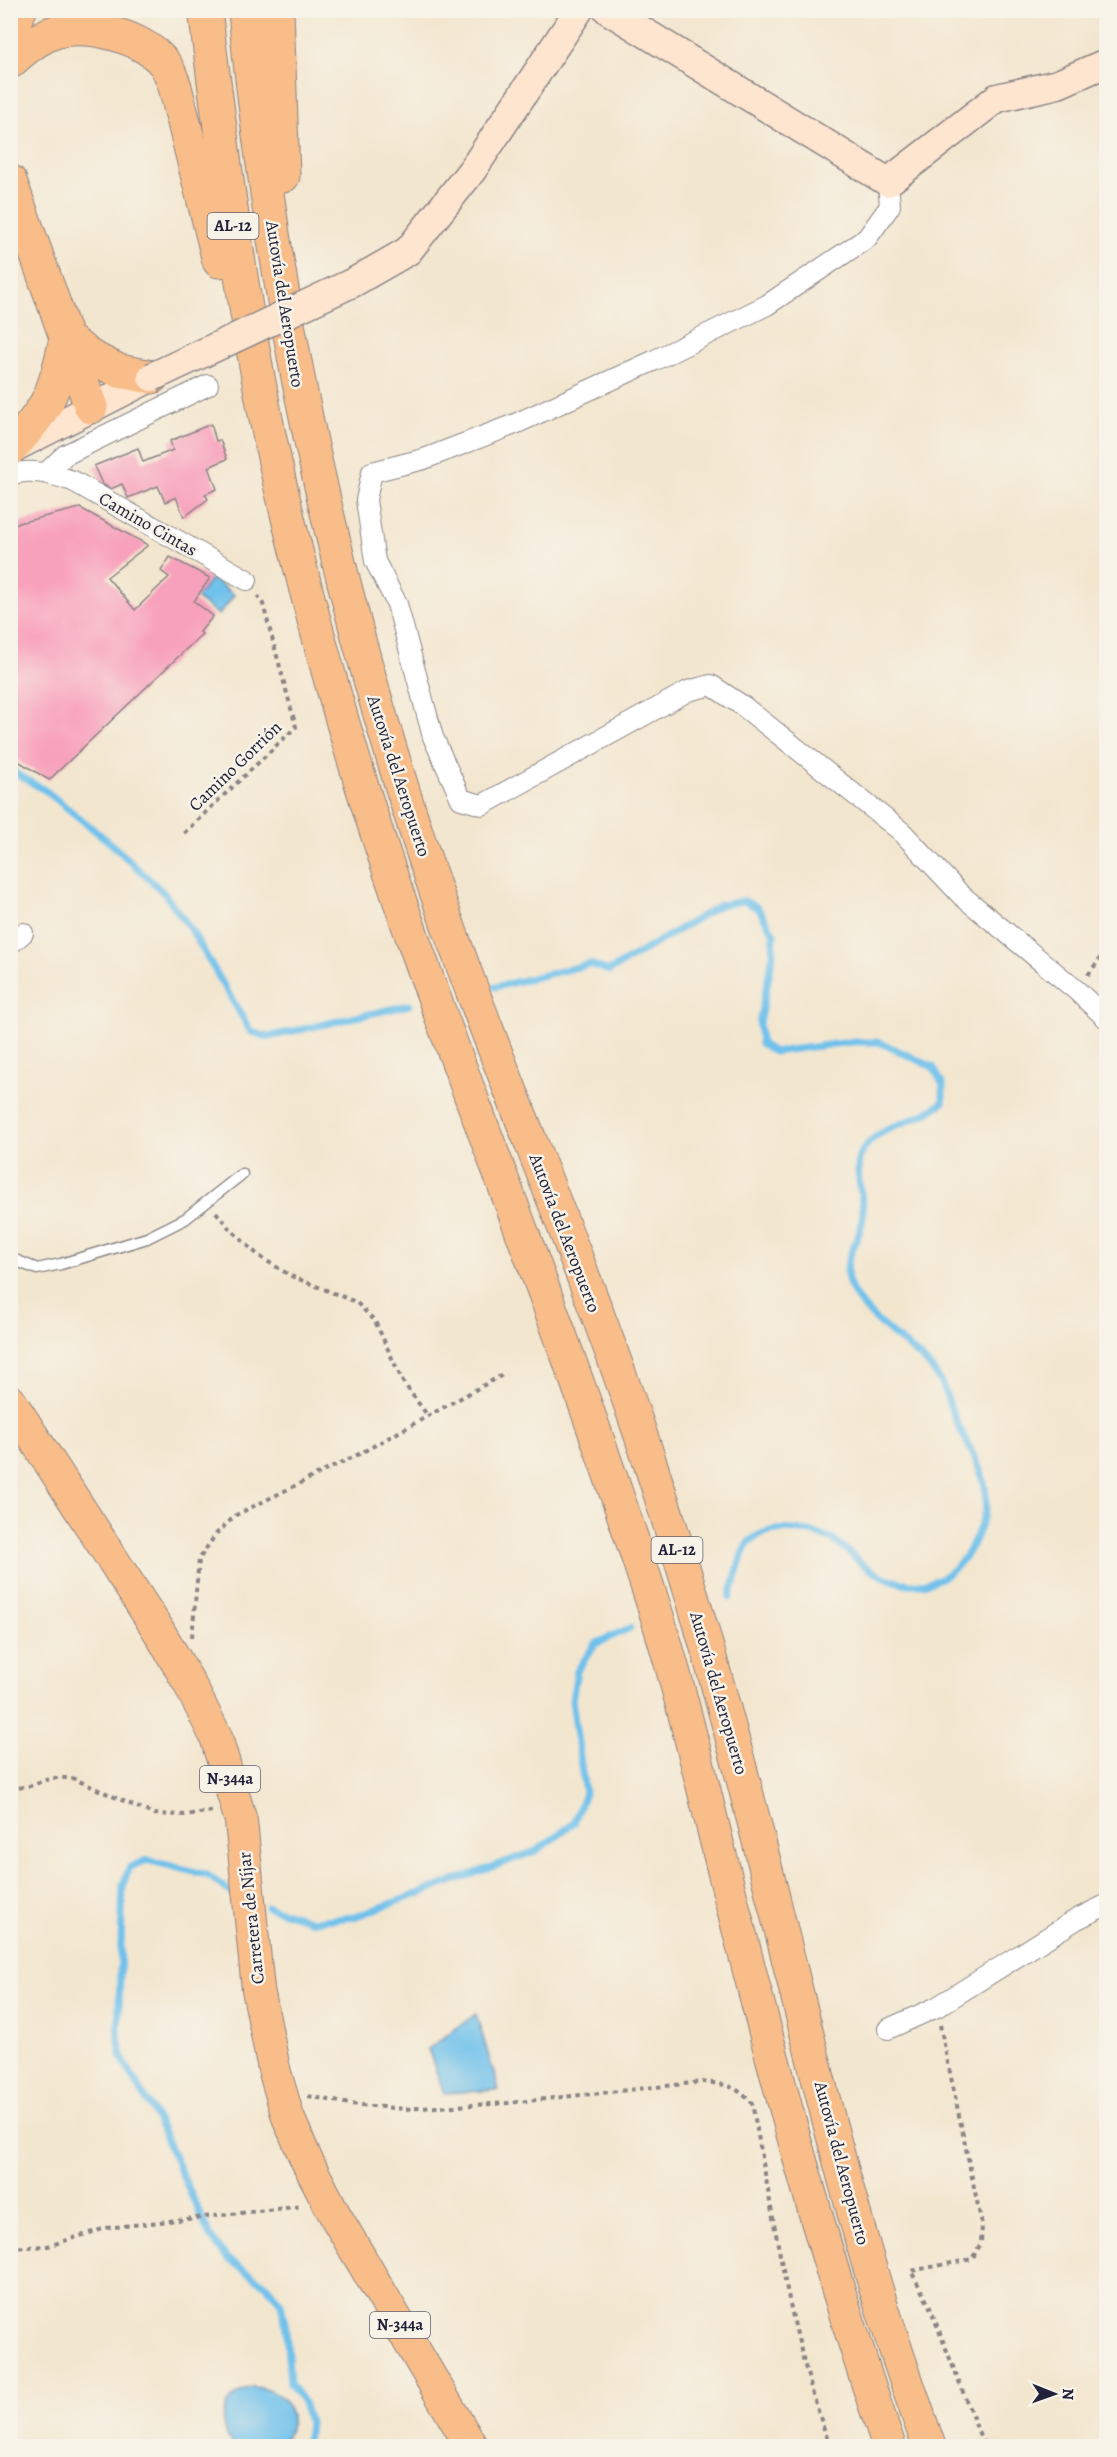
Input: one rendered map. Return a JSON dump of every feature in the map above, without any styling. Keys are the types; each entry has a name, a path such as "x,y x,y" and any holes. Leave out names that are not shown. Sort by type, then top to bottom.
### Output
{"highway":[{"path":"10,30 20,10"},
{"name":"Autovía del Aeropuerto","path":"205,10 238,260 270,440 305,582 349,744 395,892 456,1062 586,1405 651,1598 699,1773 789,2123 834,2276 889,2446"},
{"name":"Autovía del Aeropuerto","path":"245,10 249,74 294,369 320,488 366,671 424,855 464,968 649,1460 732,1736 782,1937 870,2268 929,2446"},
{"path":"277,10 283,189 294,369"},
{"path":"10,63 23,49 53,33 93,29 138,41 164,62 175,87 225,287 270,440"},
{"path":"10,181 91,407"},
{"path":"66,338 91,357 119,371 152,377"},
{"path":"10,449 46,408 57,380 66,338"}],"main road":[{"name":"Carretera de Níjar","path":"10,1401 157,1628 189,1683 216,1737 241,1821 258,1989 288,2117 306,2159 329,2203 471,2446"}],"street":[{"path":"10,449 152,377 354,282 408,251 473,169 579,10"},
{"path":"608,10 888,182"},
{"path":"888,182 996,98 1058,84 1107,63"},
{"path":"888,182 890,206 867,238 767,305 653,361 515,424 424,459 372,472 366,500 375,561 397,604 433,737 461,798 482,805 688,691 711,685 743,706 902,832 961,895 1107,1018"},
{"path":"46,473 65,454 207,385"},
{"name":"Camino Cintas","path":"10,475 16,472 46,473 73,481 247,580"},
{"path":"888,2029 937,2007 1077,1919 1107,1905"}],"lane":[{"path":"10,1258 37,1269 147,1239 185,1219 242,1174"}],"path":[{"name":"Camino Gorrión","path":"184,833 296,727 263,604 247,580"},
{"path":"1076,990 1107,950"},
{"path":"208,1201 229,1228 259,1256 291,1276 356,1302 375,1321 404,1382 428,1416"},
{"path":"189,1683 199,1559 216,1534 236,1515 359,1454 504,1374"},
{"path":"10,1789 30,1786 51,1778 72,1778 153,1814 185,1815 213,1811 241,1821"},
{"path":"937,2007 982,2225 981,2243 972,2259 911,2271 928,2305 984,2446"},
{"path":"281,2091 350,2104 404,2109 508,2103 702,2082 726,2084 742,2092 752,2103 788,2295 814,2404 830,2446"},
{"path":"10,2248 48,2246 106,2228 329,2203"}],"water":[{"path":"212,578 234,595 219,615 196,598"},
{"path":"476,2014 499,2090 444,2093 428,2049"},
{"path":"252,2387 275,2393 288,2407 291,2426 280,2446 234,2446 228,2438 223,2420 228,2403 234,2396"}],"building":[{"path":"211,424 216,441 220,440 227,459 209,467 217,489 205,494 208,499 184,517 176,497 165,502 158,486 128,498 122,484 111,489 102,484 94,466 138,448 143,462 173,450 170,441"},
{"path":"80,508 148,545 107,577 135,610 169,577 161,571 170,557 210,578 194,601 213,616 200,632 202,634 49,780 10,756 10,525"}],"waterway":[{"path":"10,770 46,791 108,841 164,893 192,931 251,1032 268,1037 409,1005"},
{"path":"495,987 590,964 609,971 720,905 744,901 758,908 774,934 773,955 759,1023 761,1044 774,1052 850,1042 879,1042 933,1067 943,1085 943,1102 934,1109 879,1134 863,1150 858,1164 863,1205 862,1222 847,1269 848,1279 859,1302 878,1322 932,1369 942,1386 978,1465 985,1490 984,1515 976,1536 966,1554 954,1568 940,1578 925,1583 907,1583 887,1578 866,1567 840,1545 822,1535 789,1530 767,1532 757,1536 746,1546 730,1597"},
{"path":"267,1907 313,1921 354,1917 536,1851 574,1823 585,1793 572,1700 577,1671 595,1644 630,1628"},
{"path":"237,1897 207,1875 147,1860 130,1867 123,1884 118,2037 122,2058 154,2113 210,2236 227,2258 267,2286 281,2303 286,2328 290,2383 303,2402 309,2422 307,2441 304,2446"}]}
